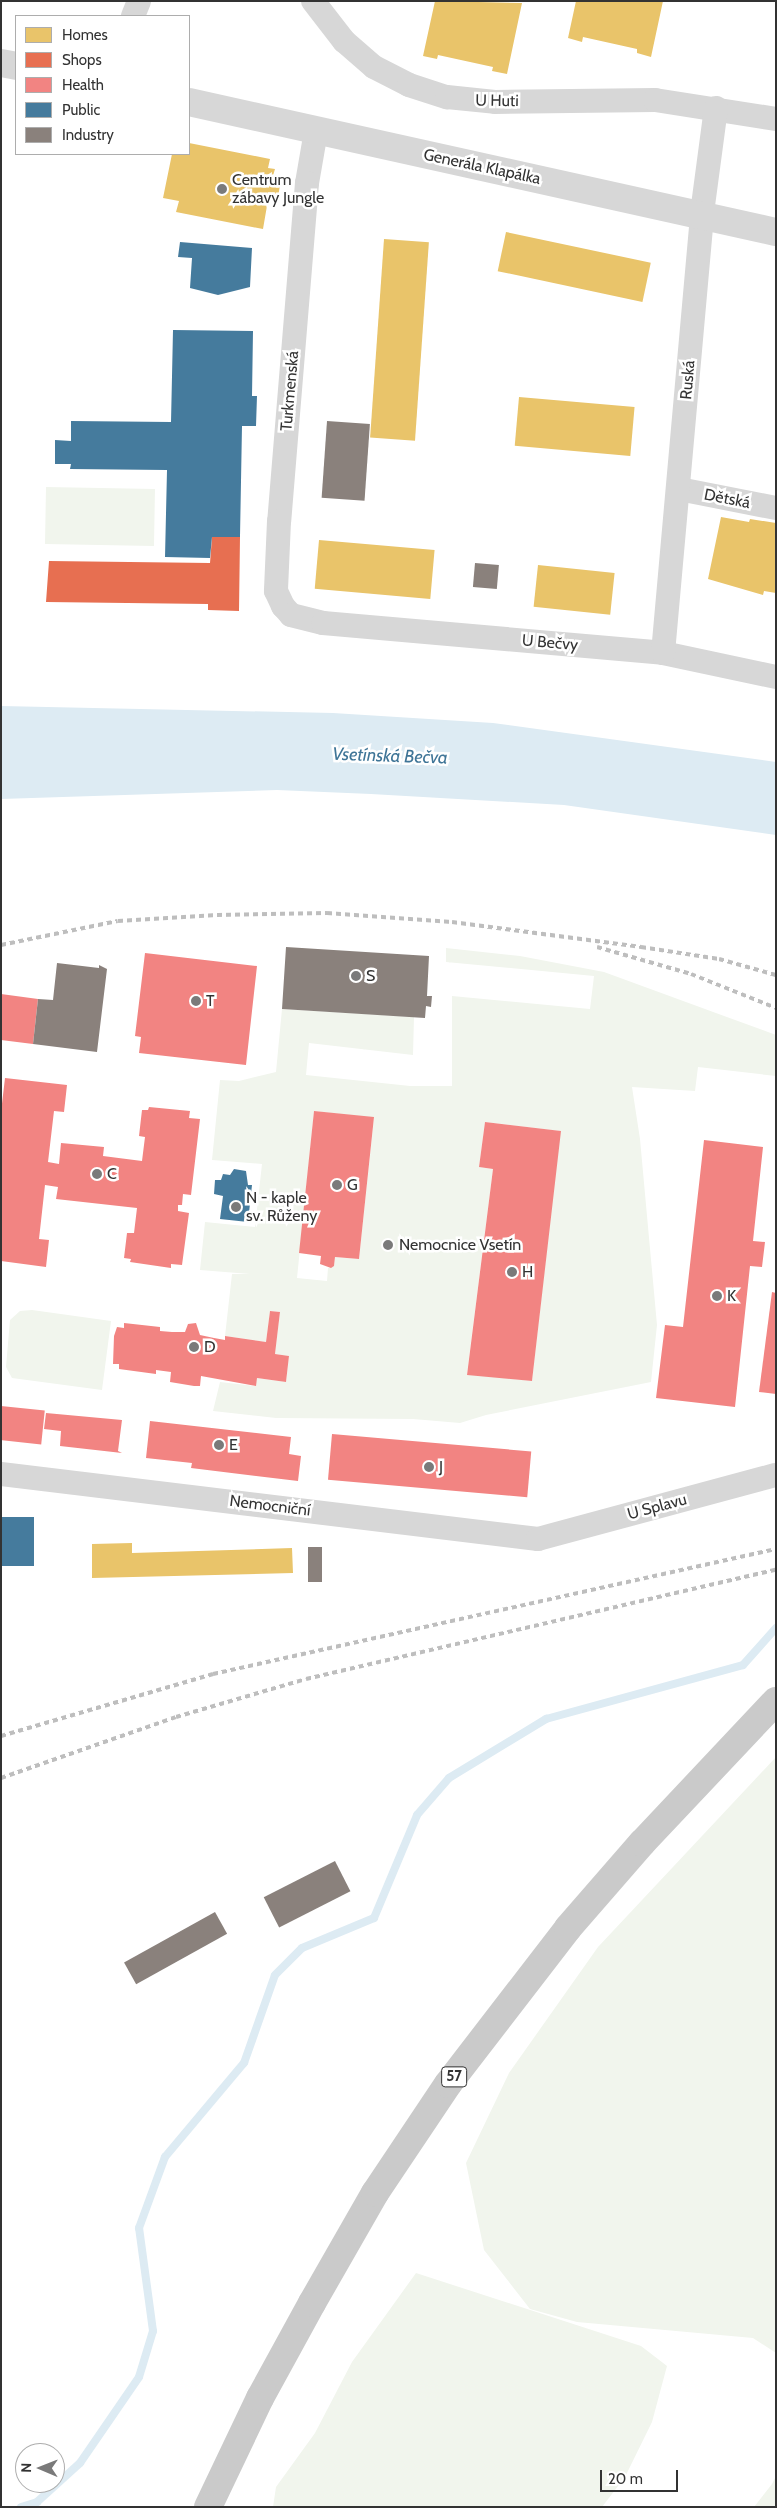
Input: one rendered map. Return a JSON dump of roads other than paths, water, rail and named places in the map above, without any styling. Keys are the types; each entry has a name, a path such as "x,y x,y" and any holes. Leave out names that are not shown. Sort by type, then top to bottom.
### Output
{"main road":[{"name":"57","path":"208,2507 260,2398 312,2303 375,2193 448,2084 568,1928 642,1843 776,1701"}],"street":[{"path":"133,15 139,1"},
{"name":"U Huti","path":"313,1 359,56 392,78 426,92 486,102 624,99 716,108 776,119"},
{"path":"1,63 15,66"},
{"name":"Generála Klapálka","path":"190,102 702,213 776,232"},
{"name":"Ruská","path":"663,653 702,213 716,108"},
{"name":"Turkmenská","path":"316,130 307,183 276,592 287,610 303,620 323,623"},
{"name":"Dětská","path":"679,489 776,508"},
{"name":"U Bečvy","path":"323,623 663,653 776,677"},
{"name":"Nemocniční","path":"1,1474 538,1539"},
{"name":"U Splavu","path":"538,1539 776,1474"}],"water":[{"name":"Vsetínská Bečva","path":"1,706 333,713 493,723 776,762 776,835 564,805 371,794 277,790 1,799"}],"waterway":[{"path":"21,2507 37,2502 80,2463 139,2377 153,2331 139,2228 165,2157 244,2063 275,1975 302,1948 374,1918 417,1815 449,1778 546,1719 743,1665 776,1628"}],"railway":[{"path":"1,945 118,921 217,915 327,913 452,922 641,947 719,959 776,975"},
{"path":"597,947 691,974 776,1008"},
{"path":"1,1736 213,1674 776,1549"},
{"path":"1,1778 176,1717 306,1679 776,1570"}],"place":[{"name":"Centrum zábavy Jungle","path":"222,189"},
{"name":"S","path":"356,976"},
{"name":"T","path":"196,1001"},
{"name":"C","path":"97,1174"},
{"name":"G","path":"337,1185"},
{"name":"N - kaple sv. Růženy","path":"236,1207"},
{"name":"Nemocnice Vsetín","path":"388,1245"},
{"name":"H","path":"512,1272"},
{"name":"K","path":"717,1296"},
{"name":"D","path":"194,1347"},
{"name":"E","path":"219,1445"},
{"name":"J","path":"429,1467"}]}
